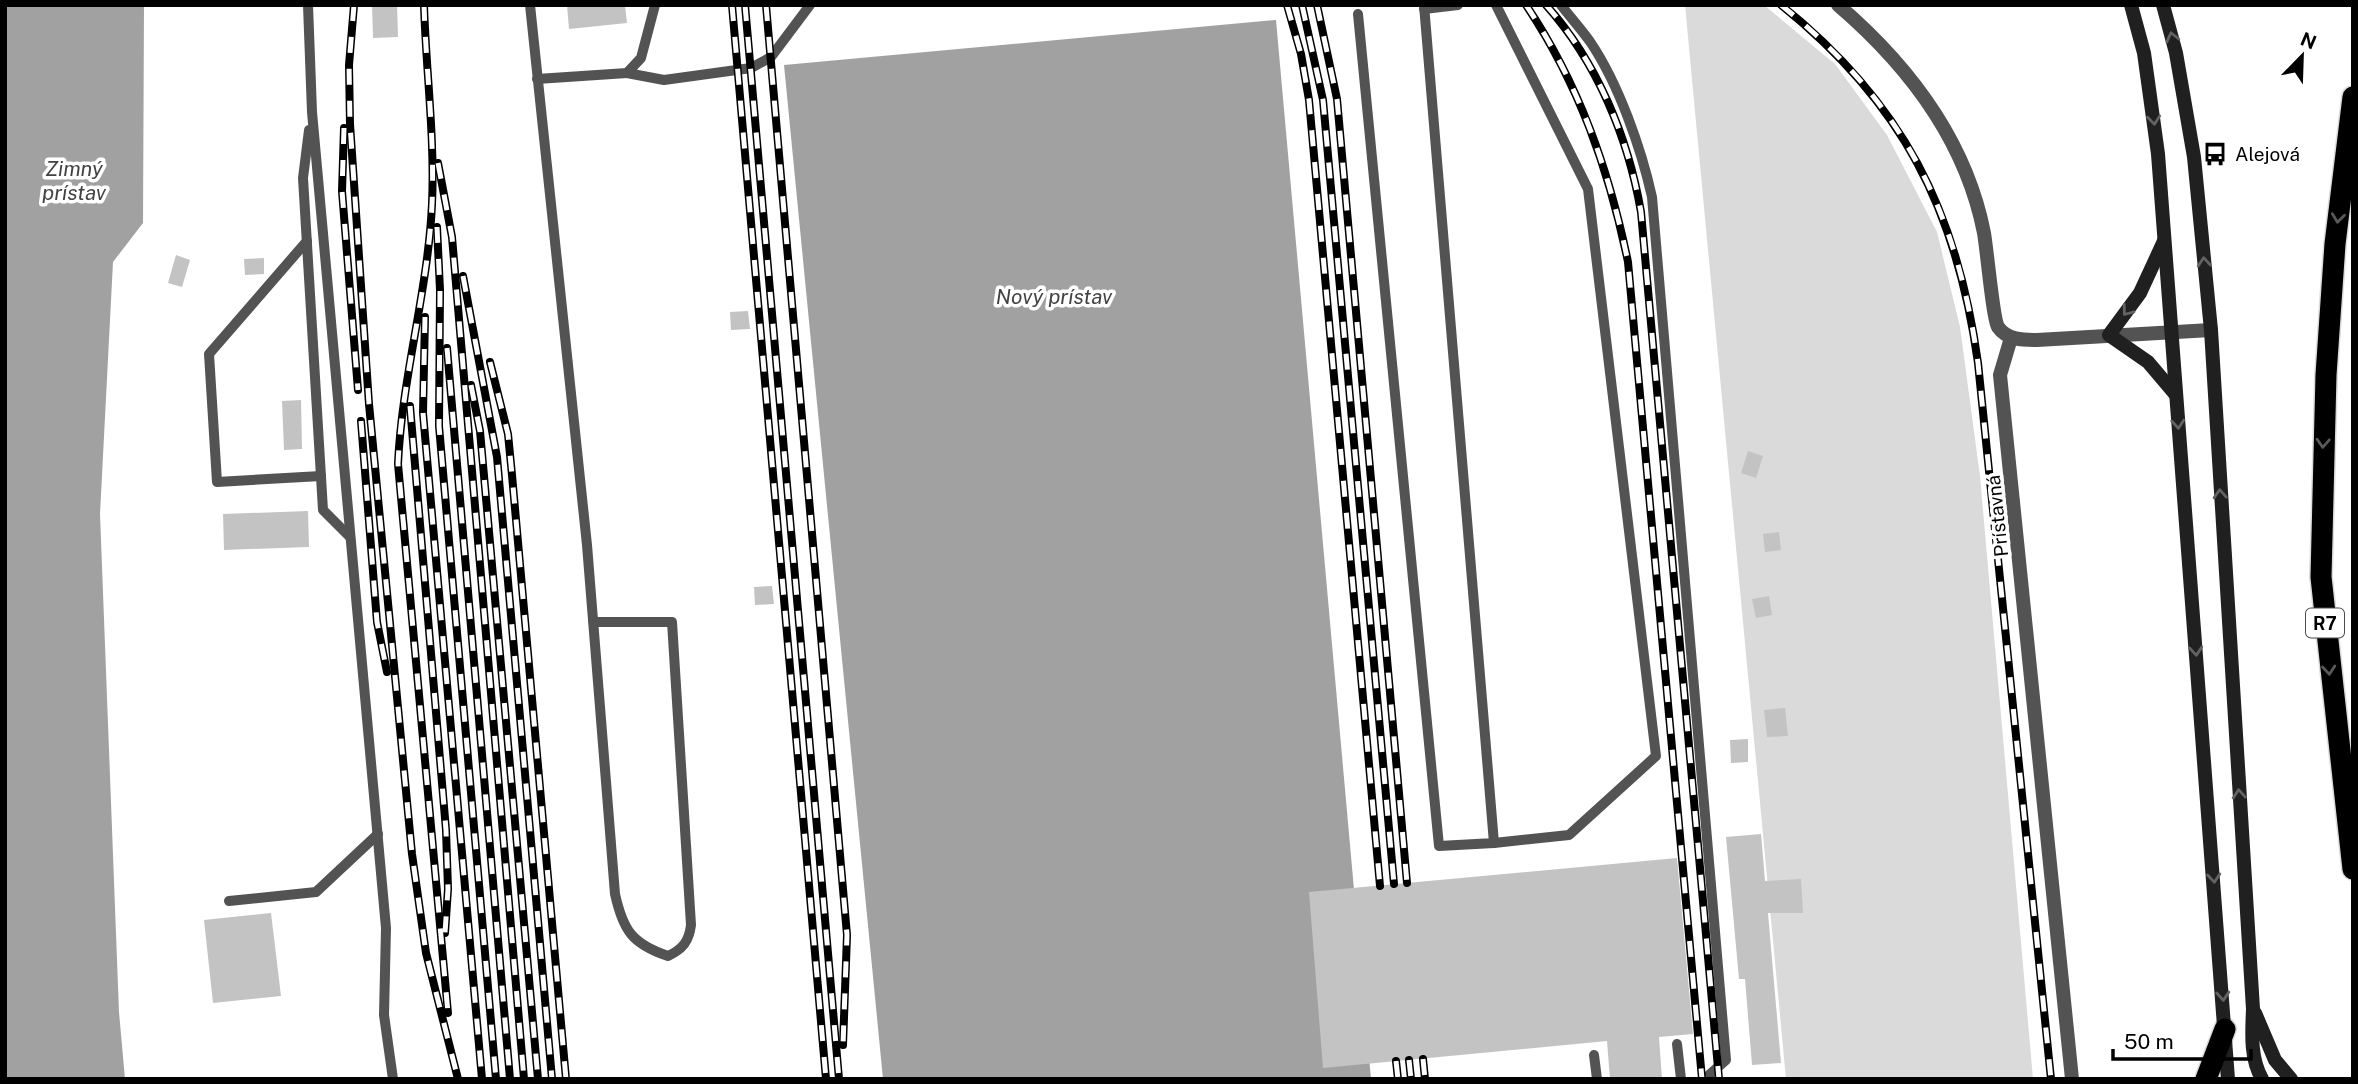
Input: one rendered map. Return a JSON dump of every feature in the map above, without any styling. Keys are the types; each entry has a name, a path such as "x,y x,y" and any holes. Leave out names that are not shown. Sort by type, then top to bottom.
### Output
{"highway":[{"name":"R7","path":"2353,97 2335,244 2326,375 2320,577 2353,869"},
{"path":"2206,1079 2225,1029"}],"main road":[{"path":"2131,5 2144,53 2154,110 2173,331 2228,1079"},
{"path":"2164,5 2176,53 2194,157 2211,330 2254,1058 2262,1079"},
{"path":"2164,241 2140,293 2109,335 2148,362 2176,396"},
{"path":"2253,1009 2275,1060 2291,1079"}],"street":[{"path":"1838,5 1906,72 1954,145 1980,214 1991,268 1998,328 2011,338 2037,340 2211,330"},
{"name":"Prístavná","path":"2011,338 2000,375 2072,1079"}],"lane":[{"path":"308,5 312,112 386,928 384,1015 393,1079"},
{"path":"530,5 620,915 631,936 645,949 668,956 678,951 689,939 691,925 672,622 593,622"},
{"path":"627,73 641,58 655,5"},
{"path":"537,79 627,73 664,80 751,68 771,57 810,5"},
{"path":"1458,5 1424,7 1494,843"},
{"path":"1358,14 1439,846 1494,843 1569,835 1656,757 1588,189 1496,5"},
{"path":"1561,5 1592,43 1641,147 1652,197 1726,1060 1709,1075 1710,1079"},
{"path":"312,112 303,178 323,510 351,537"},
{"path":"307,241 208,354 217,482 321,476"},
{"path":"229,901 316,892 378,834"},
{"path":"1677,1044 1681,1079"},
{"path":"1594,1055 1597,1079"}],"shaded area":[{"path":"1685,5 1764,5 1835,64 1887,135 1937,232 1960,327 1980,476 2033,1079 1786,1079"}],"water":[{"name":"Zimný prístav","path":"5,5 144,5 143,223 113,262 100,514 119,1012 125,1079 5,1079"},
{"name":"Nový prístav","path":"1276,20 1371,1079 883,1079 784,65"}],"building":[{"path":"372,5 397,5 398,37 373,38"},
{"path":"567,5 625,5 627,23 569,29"},
{"path":"176,255 190,260 182,287 168,283"},
{"path":"264,258 264,274 245,275 244,259"},
{"path":"748,311 750,329 731,330 730,312"},
{"path":"301,400 302,449 284,450 282,401"},
{"path":"1748,451 1763,456 1756,478 1741,473"},
{"path":"308,511 309,547 224,550 223,514"},
{"path":"1779,532 1781,550 1765,552 1763,534"},
{"path":"772,586 774,604 755,605 754,587"},
{"path":"1769,596 1772,615 1756,618 1752,599"},
{"path":"1785,708 1788,736 1767,737 1764,710"},
{"path":"1748,739 1748,762 1731,763 1730,740"},
{"path":"1761,834 1765,881 1801,879 1803,913 1768,913 1781,1063 1752,1065 1745,979 1739,979 1726,837"},
{"path":"1677,858 1693,1034 1659,1037 1662,1079 1610,1079 1607,1041 1323,1068 1309,892"},
{"path":"271,913 281,996 213,1003 204,920"}],"railway":[{"path":"354,5 349,65 350,124 369,404 412,854 426,953 458,1079"},
{"path":"424,5 432,204 426,269 404,398 398,464 448,1013"},
{"path":"732,5 826,1079"},
{"path":"745,5 839,1079"},
{"path":"766,5 847,935 843,1045"},
{"path":"1287,5 1301,54 1309,100 1380,886"},
{"path":"1302,5 1323,100 1394,884"},
{"path":"1317,5 1337,99 1407,883"},
{"path":"1526,5 1562,66 1590,129 1612,194 1628,262 1702,1079"},
{"path":"1546,5 1581,51 1608,102 1628,156 1641,212 1719,1079"},
{"path":"1781,5 1824,42 1860,81 1891,121 1917,163 1939,208 1956,256 1969,308 1978,363 2051,1079"},
{"path":"344,128 342,191 358,390"},
{"path":"438,163 452,237 524,1079"},
{"path":"437,227 440,290 439,426 496,1079"},
{"path":"463,276 497,457 552,1079"},
{"path":"425,317 423,413 482,1079"},
{"path":"447,348 510,1079"},
{"path":"490,362 508,434 566,1079"},
{"path":"471,385 480,431 538,1079"},
{"path":"410,406 446,830 448,889 445,933"},
{"path":"361,421 377,622 387,672"},
{"path":"1423,1059 1425,1079"},
{"path":"1409,1060 1411,1079"},
{"path":"1396,1061 1398,1079"}],"place":[{"name":"Alejová","path":"2215,154"}]}
